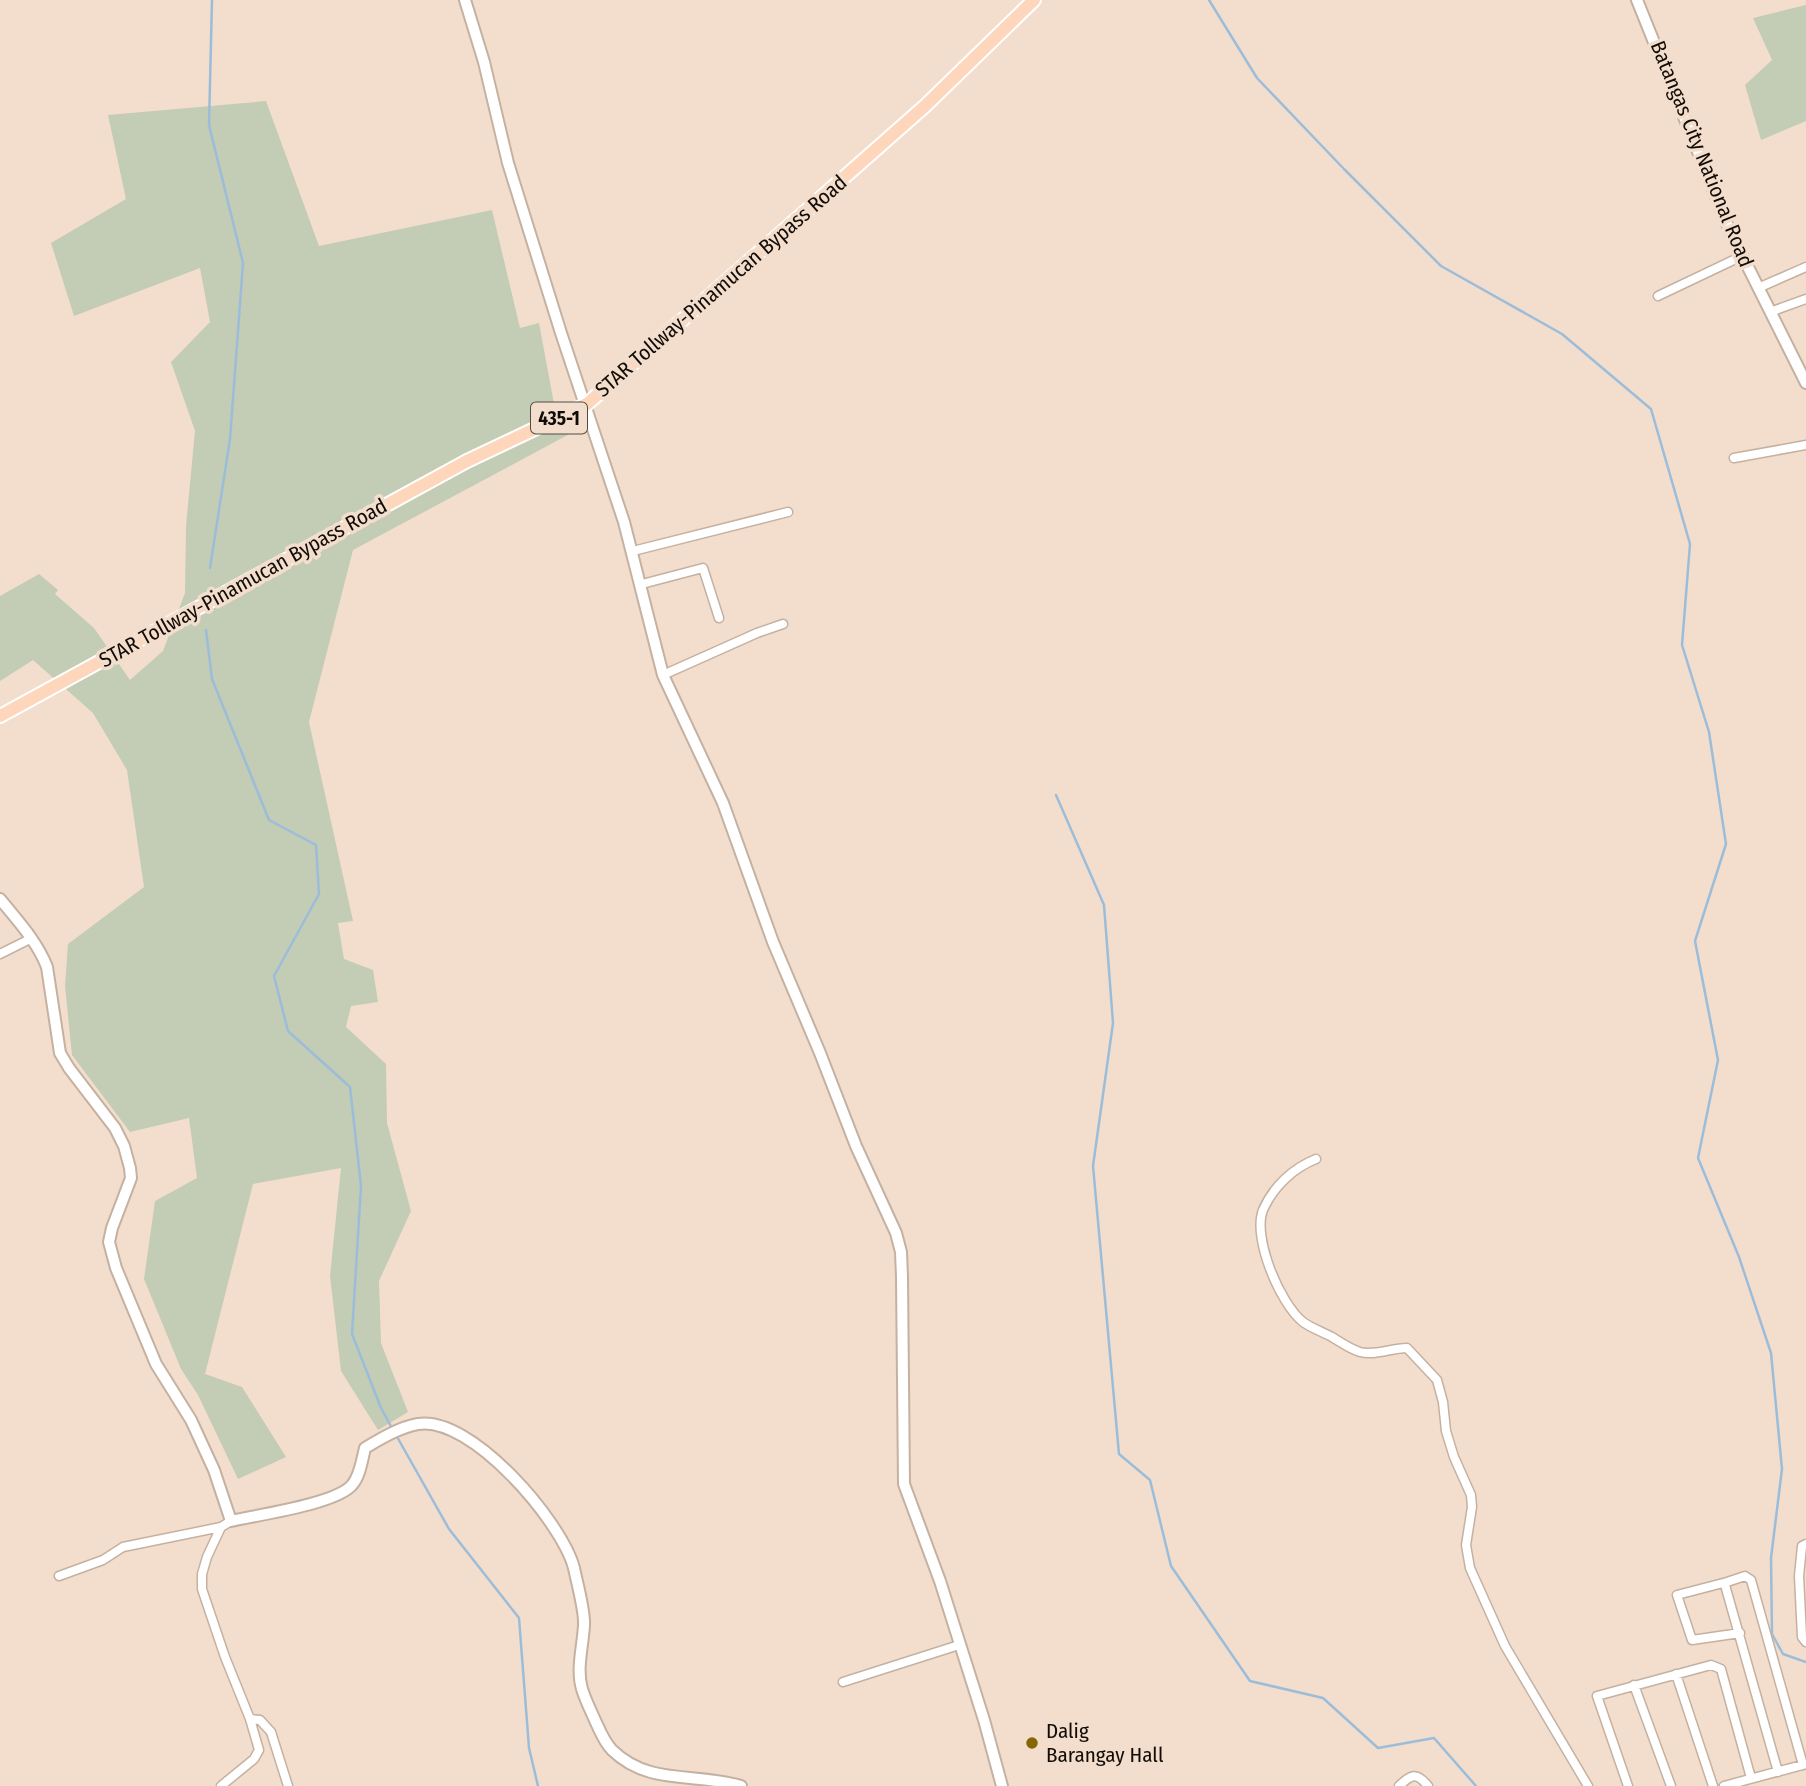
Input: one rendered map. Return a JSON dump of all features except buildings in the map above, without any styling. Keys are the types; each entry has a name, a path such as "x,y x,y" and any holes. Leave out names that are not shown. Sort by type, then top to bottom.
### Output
{"main road":[{"name":"STAR Tollway-Pinamucan Bypass Road","path":"0,716 467,461 587,404 925,106 1034,0"}],"street":[{"path":"465,0 484,62 508,163 561,333 587,404 642,584 663,675 715,784 773,942 861,1158 896,1233 901,1252 902,1277 904,1484 929,1548 984,1720 1002,1786"},
{"name":"Batangas City National Road","path":"1637,0 1729,229 1806,383"},
{"path":"1658,296 1742,256"},
{"path":"1758,288 1806,267"},
{"path":"1770,312 1806,299"},
{"path":"1734,458 1806,445"},
{"path":"632,551 788,512"},
{"path":"642,584 703,568 719,618"},
{"path":"663,675 783,624"},
{"path":"0,898 32,938 47,967 60,1053 115,1128 124,1146 131,1178 111,1228 109,1242 156,1364 191,1420 214,1470 226,1524 207,1557 202,1574 202,1590 259,1750 254,1759 221,1786"},
{"path":"0,954 32,938"},
{"path":"1316,1159 1298,1167 1281,1182 1263,1210 1260,1228 1278,1289 1303,1321 1357,1352 1371,1354 1392,1348 1407,1348 1437,1380 1446,1431 1471,1495 1472,1507 1466,1545 1470,1568 1505,1646 1587,1786"},
{"path":"59,1576 103,1560 123,1547 330,1499 352,1486 360,1470 365,1448 419,1423 438,1426 468,1439 509,1471 564,1540 573,1566 585,1625 581,1638 581,1687 599,1730 611,1749 632,1768 648,1775 727,1782 741,1786"},
{"path":"1804,1545 1802,1637 1805,1643"},
{"path":"1724,1786 1805,1764 1751,1580 1745,1576 1677,1595 1692,1640 1740,1633"},
{"path":"1727,1582 1778,1772"},
{"path":"842,1682 959,1645"},
{"path":"1629,1786 1597,1696 1711,1665 1721,1669 1751,1778"},
{"path":"1676,1674 1713,1786"},
{"path":"1634,1685 1671,1786"},
{"path":"250,1719 260,1720 271,1732 288,1786"},
{"path":"1399,1786 1411,1776 1421,1778 1428,1786"}],"green space":[{"path":"1806,5 1806,121 1761,140 1745,85 1772,60 1753,18"},
{"path":"266,101 319,246 492,210 520,328 539,323 555,409 571,406 577,430 353,550 309,722 353,921 338,923 344,959 373,970 378,1002 351,1006 346,1027 386,1064 387,1123 411,1211 379,1281 381,1343 408,1412 378,1430 341,1371 330,1276 341,1168 253,1184 205,1374 242,1387 286,1457 238,1479 198,1395 181,1369 144,1279 155,1201 197,1178 189,1118 130,1132 72,1055 65,986 68,944 144,887 127,770 93,713 33,660 0,681 0,596 39,574 58,590 55,594 94,628 130,680 163,651 185,593 186,526 195,431 171,362 210,322 200,268 74,316 51,243 126,199 108,115"}],"waterway":[{"path":"210,568 230,439 243,263 209,125 212,0"},
{"path":"1209,0 1257,78 1441,266 1562,334 1651,409 1690,544 1682,645 1709,732 1726,844 1695,941 1718,1060 1698,1158 1739,1257 1771,1353 1782,1469 1771,1558 1772,1634 1783,1654 1806,1662"},
{"path":"206,630 212,679 269,820 316,845 319,894 274,976 288,1031 350,1087 361,1186 352,1334 381,1408 393,1430"},
{"path":"1056,795 1104,905 1113,1023 1093,1166 1119,1454 1150,1480 1171,1566 1250,1681 1323,1698 1378,1748 1434,1738 1476,1786"},
{"path":"396,1435 449,1529 519,1618 529,1748 538,1786"}],"place":[{"name":"Dalig Barangay Hall","path":"1032,1743"}]}
